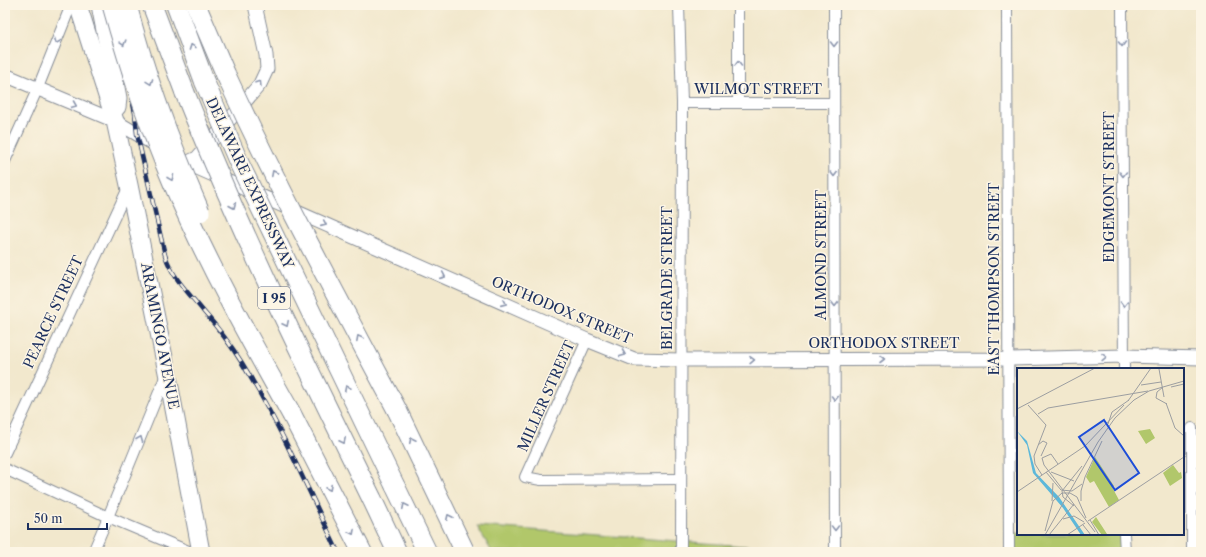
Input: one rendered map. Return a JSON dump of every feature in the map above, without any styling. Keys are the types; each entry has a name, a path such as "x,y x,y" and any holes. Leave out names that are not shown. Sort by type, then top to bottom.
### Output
{"highway":[{"path":"112,5 134,79 173,184 236,314 292,415 362,552"},
{"path":"127,5 141,57 178,161 292,415"},
{"name":"DELAWARE EXPRESSWAY","path":"152,5 203,139 278,308 397,552"},
{"name":"DELAWARE EXPRESSWAY","path":"176,5 205,83 239,163 427,552"},
{"path":"196,5 243,112 315,256 398,410 465,552"}],"main road":[{"path":"78,5 115,122"},
{"path":"100,5 118,98 115,122"},
{"name":"ARAMINGO AVENUE","path":"115,122 167,372 201,552"}],"street":[{"path":"5,161 38,90 71,5"},
{"path":"186,163 197,158 220,132 260,84 267,69 266,55 255,5"},
{"name":"BELGRADE STREET","path":"679,5 682,103 681,552"},
{"path":"738,5 738,103"},
{"name":"ALMOND STREET","path":"834,5 835,552"},
{"name":"EAST THOMPSON STREET","path":"1007,5 1009,552"},
{"name":"EDGEMONT STREET","path":"1122,5 1124,363"},
{"name":"ORTHODOX STREET","path":"5,75 115,122 186,163 587,340 634,359 1009,358 1124,363 1201,358"},
{"name":"WILMOT STREET","path":"682,103 834,103"},
{"name":"PEARCE STREET","path":"5,453 129,186"},
{"name":"MILLER STREET","path":"587,340 525,477 541,480 680,479"},
{"path":"93,552 167,372"},
{"path":"1192,428 1192,552"},
{"path":"5,469 108,517 191,552"},
{"path":"1124,535 1124,552"}],"green space":[{"path":"477,526 825,552 492,552"},
{"path":"1009,533 1017,533 1017,535 1125,535 1125,552 1009,552"}],"railway":[{"path":"112,5 135,113 137,134 168,264 182,285 229,343 256,386 293,456 338,552"}]}
